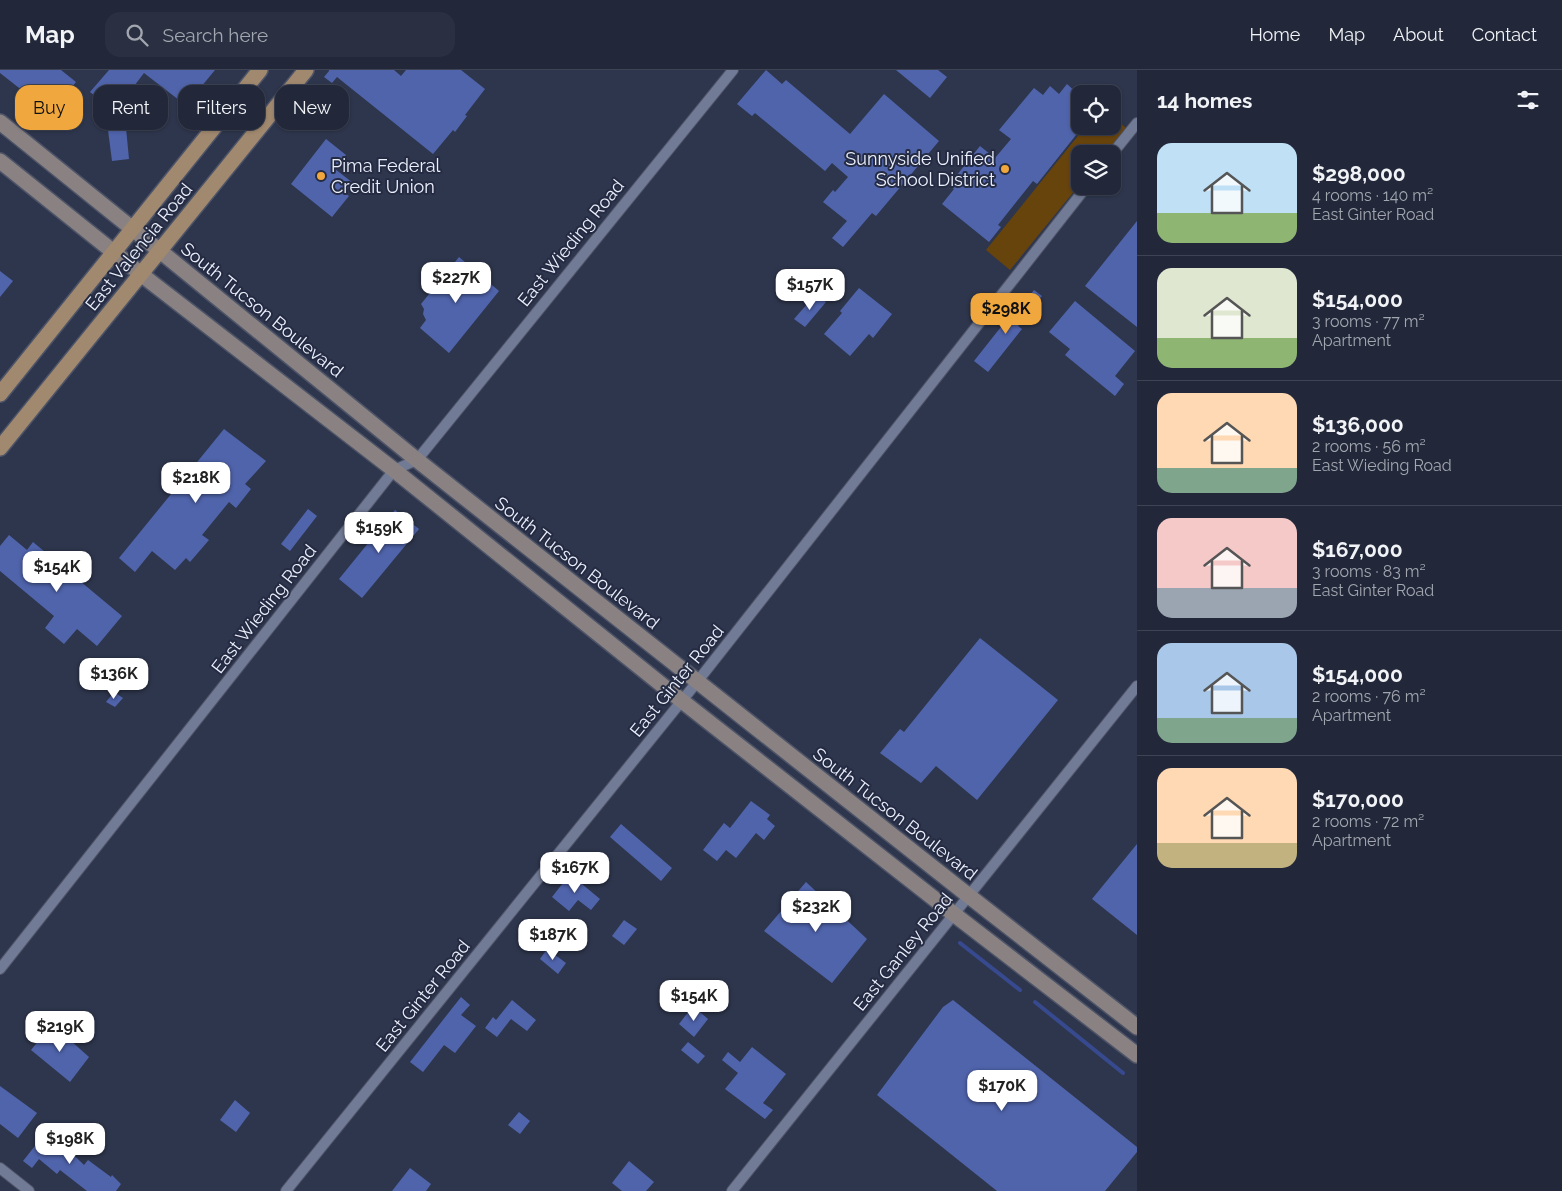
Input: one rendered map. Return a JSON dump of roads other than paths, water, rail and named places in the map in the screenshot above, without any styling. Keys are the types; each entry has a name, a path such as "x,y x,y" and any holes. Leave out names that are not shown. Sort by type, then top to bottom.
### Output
{"main road":[{"name":"East Valencia Road","path":"0,394 260,70"},
{"name":"East Valencia Road","path":"0,448 306,70"},
{"name":"South Tucson Boulevard","path":"0,122 417,460 1137,1027"},
{"path":"0,161 394,470 682,701 1137,1055"}],"street":[{"name":"East Wieding Road","path":"0,969 394,470 417,460 733,70"},
{"path":"1119,145 1137,123"},
{"name":"East Ginter Road","path":"286,1191 682,701 1080,195"},
{"name":"East Ganley Road","path":"732,1191 1137,686"},
{"path":"0,1168 29,1191"}],"waterway":[{"path":"960,943 1020,990"},
{"path":"1035,1002 1123,1073"}],"place":[{"name":"Sunnyside Unified School District","path":"1005,169"},
{"name":"Pima Federal Credit Union","path":"321,176"}]}
